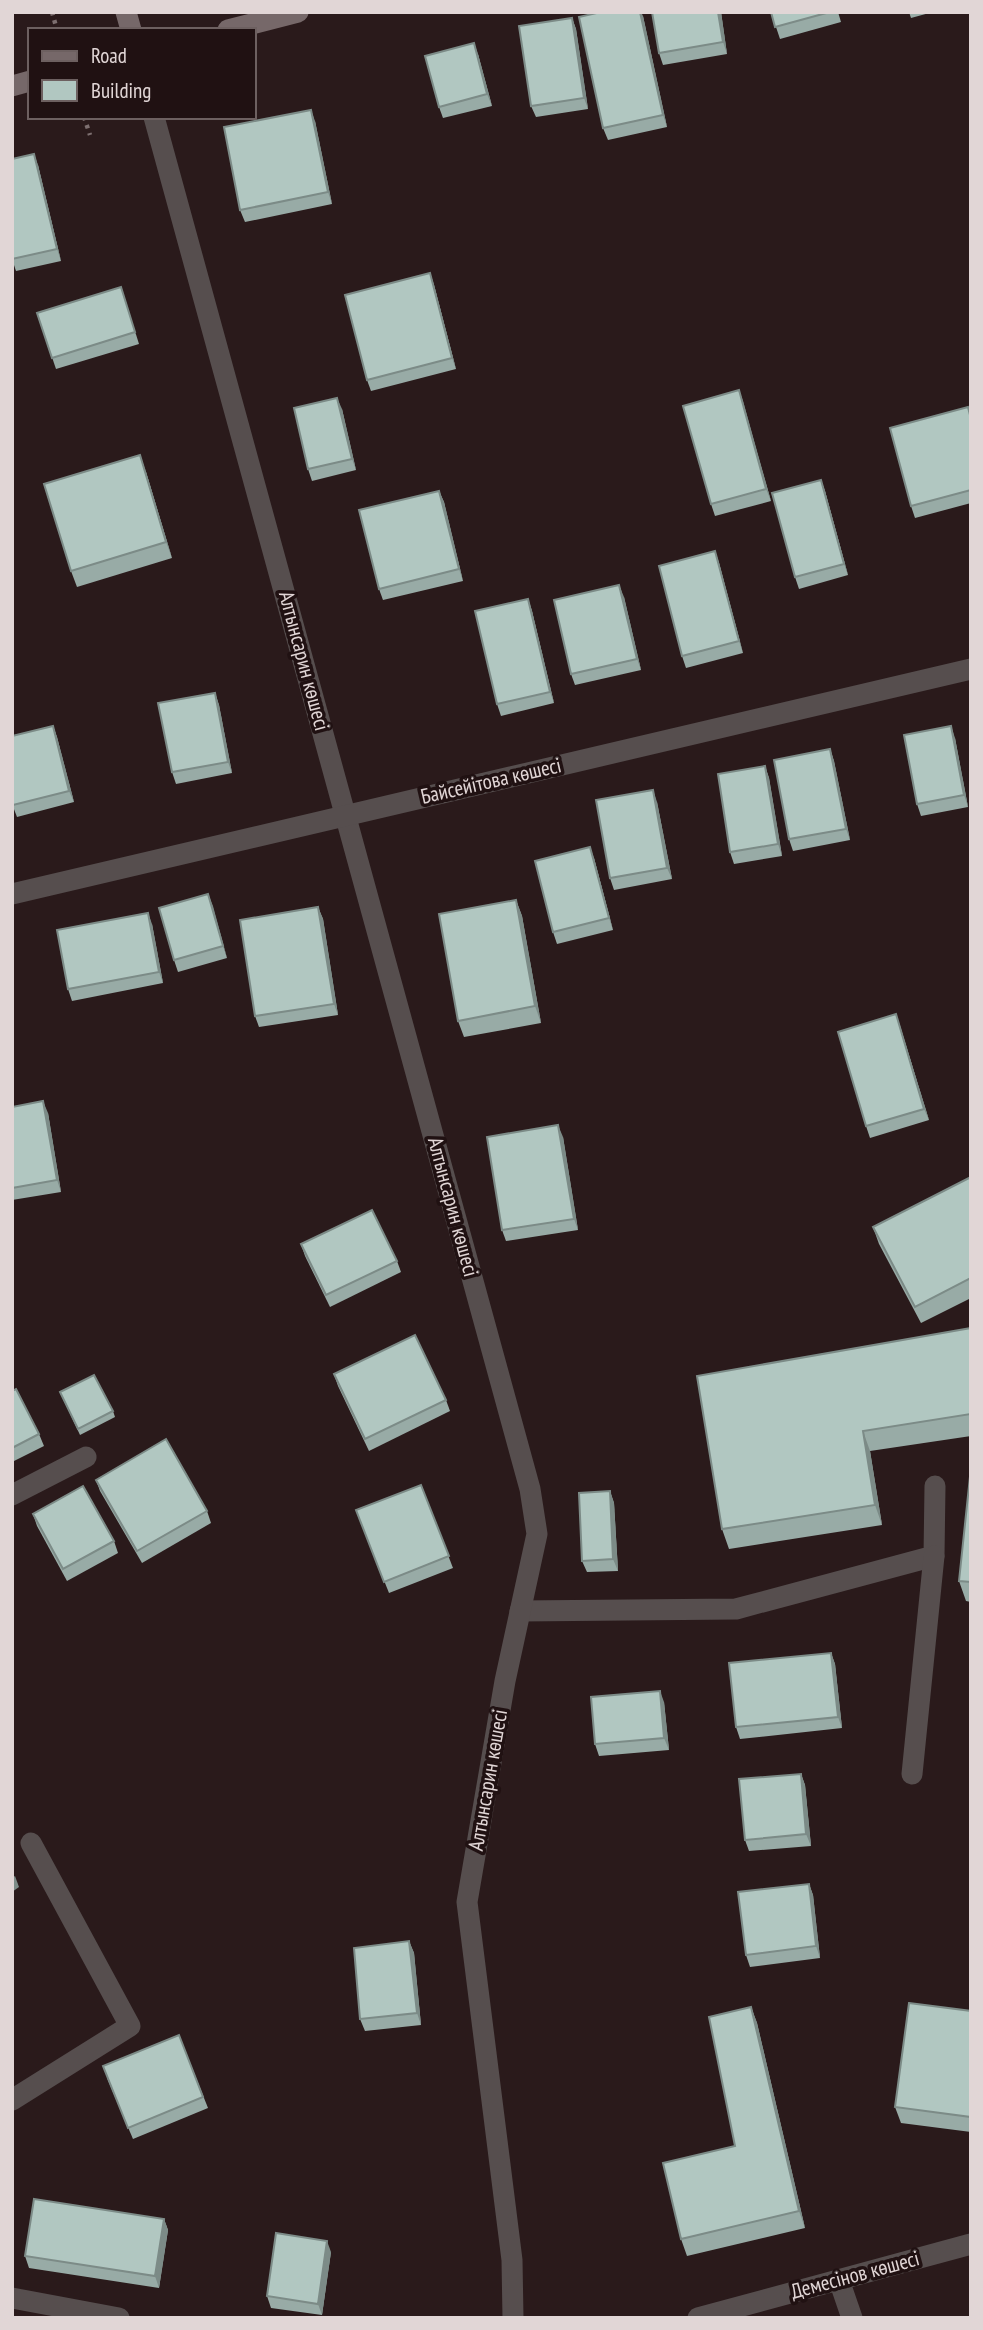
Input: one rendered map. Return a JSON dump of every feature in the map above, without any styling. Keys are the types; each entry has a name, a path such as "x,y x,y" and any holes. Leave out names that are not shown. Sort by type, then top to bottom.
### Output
{"street":[{"path":"237,28 298,12"},
{"name":"Алтынсарин көшесі","path":"155,119 530,1489 537,1534 505,1681 467,1902 512,2260 513,2318"},
{"name":"Байсейітова көшесі","path":"12,894 971,669"},
{"path":"12,1494 86,1457"},
{"path":"912,1774 934,1556 935,1486"},
{"path":"520,1611 736,1609 934,1556"},
{"path":"12,2100 130,2026 31,1843"},
{"name":"Демесінов көшесі","path":"700,2317 971,2244"},
{"path":"839,2280 852,2318"},
{"path":"12,2298 119,2318"}],"path":[{"path":"85,119 90,135"}],"building":[{"path":"601,12 640,12 663,115 603,128 579,17"},
{"path":"652,12 718,12 723,42 659,53"},
{"path":"771,12 830,12 775,27"},
{"path":"572,18 584,98 531,106 519,26"},
{"path":"474,43 487,94 439,107 425,56"},
{"path":"311,110 328,192 240,210 224,127"},
{"path":"34,154 57,249 12,259 12,159"},
{"path":"430,273 452,358 367,380 345,295"},
{"path":"121,287 135,332 52,358 37,313"},
{"path":"739,390 766,489 711,504 683,406"},
{"path":"337,398 352,459 308,469 294,408"},
{"path":"968,407 971,419 971,490 911,506 890,428"},
{"path":"140,455 166,542 71,571 44,484"},
{"path":"821,480 844,564 795,577 772,493"},
{"path":"439,491 459,569 379,589 359,510"},
{"path":"715,551 739,641 682,656 659,566"},
{"path":"619,585 637,659 571,674 554,600"},
{"path":"528,599 550,692 497,704 475,611"},
{"path":"215,693 228,762 172,772 158,703"},
{"path":"53,726 69,791 13,805 12,736"},
{"path":"951,726 964,795 917,804 904,735"},
{"path":"830,749 846,829 789,839 774,760"},
{"path":"765,766 778,844 730,852 718,774"},
{"path":"653,790 667,868 610,878 596,800"},
{"path":"590,847 609,918 553,932 535,861"},
{"path":"208,894 223,946 174,960 159,908"},
{"path":"516,900 535,1006 458,1021 439,914"},
{"path":"318,907 334,1004 255,1016 240,920"},
{"path":"148,913 159,972 68,989 57,930"},
{"path":"896,1014 924,1109 866,1126 838,1032"},
{"path":"43,1101 57,1180 12,1188 12,1107"},
{"path":"558,1125 574,1219 502,1230 487,1137"},
{"path":"971,1177 971,1278 915,1307 873,1227"},
{"path":"372,1210 397,1261 326,1295 301,1244"},
{"path":"971,1328 971,1414 863,1431 875,1505 722,1529 697,1376"},
{"path":"415,1335 446,1400 365,1439 334,1374"},
{"path":"94,1375 113,1411 78,1429 60,1392"},
{"path":"16,1389 39,1434 12,1448 12,1391"},
{"path":"166,1439 207,1511 137,1551 96,1480"},
{"path":"971,1467 971,1582 959,1581"},
{"path":"421,1485 449,1556 384,1582 356,1510"},
{"path":"83,1486 114,1541 63,1569 33,1514"},
{"path":"610,1491 613,1559 582,1561 579,1493"},
{"path":"831,1653 838,1717 736,1727 729,1663"},
{"path":"660,1691 664,1738 595,1744 591,1697"},
{"path":"801,1774 806,1834 745,1840 739,1779"},
{"path":"809,1884 816,1946 746,1955 738,1892"},
{"path":"409,1941 417,2013 360,2019 354,1948"},
{"path":"909,2003 971,2011 971,2117 895,2107"},
{"path":"751,2007 799,2211 681,2239 663,2163 735,2146 709,2017"},
{"path":"179,2035 203,2097 128,2128 103,2066"},
{"path":"34,2199 164,2219 155,2276 25,2256"},
{"path":"276,2233 327,2241 318,2304 267,2296"}]}
